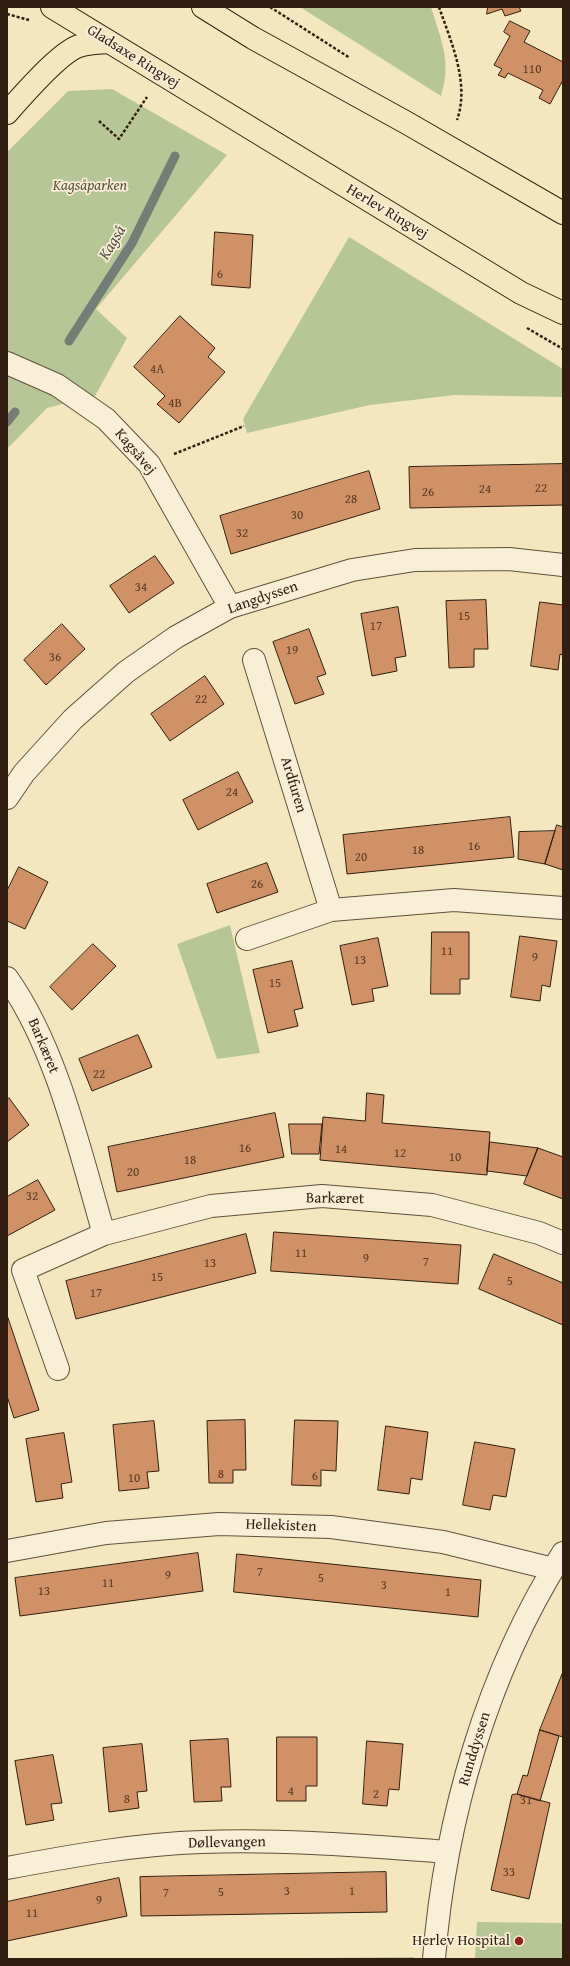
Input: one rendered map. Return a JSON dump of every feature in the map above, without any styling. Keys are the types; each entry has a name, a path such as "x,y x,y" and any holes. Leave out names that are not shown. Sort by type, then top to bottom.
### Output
{"main road":[{"name":"Gladsaxe Ringvej","path":"52,7 214,106"},
{"path":"203,7 253,38 407,123 563,213"},
{"path":"7,113 38,79 71,50 79,46 109,42"},
{"name":"Herlev Ringvej","path":"214,106 515,289 563,313"}],"street":[{"name":"Kagsåvej","path":"7,363 56,385 106,419 149,464 230,607"},
{"name":"Langdyssen","path":"7,798 24,772 73,719 126,672 176,637 230,607 352,570 415,560 509,559 563,565"},
{"name":"Ardfuren","path":"254,660 331,910"},
{"path":"248,939 331,910 454,900 563,908"},
{"name":"Barkæret","path":"7,978 33,1019 64,1098 104,1234"},
{"name":"Barkæret","path":"58,1369 23,1270 104,1234 211,1206 322,1196 432,1205 539,1232 563,1243"},
{"name":"Hellekisten","path":"7,1551 106,1533 219,1524 331,1527 443,1542 558,1561"},
{"name":"Runddyssen","path":"434,1959 437,1922 448,1852 465,1778 489,1706 518,1636 558,1561"},
{"name":"Døllevangen","path":"7,1868 94,1852 202,1842 310,1842 448,1852"}],"path":[{"path":"270,7 274,10"},
{"path":"439,7 459,62 462,108 455,127"},
{"path":"99,121 119,139 151,91"},
{"path":"149,464 244,426"}],"green space":[{"path":"300,7 431,7 444,51 445,72 441,96"},
{"name":"Kagsåparken","path":"112,89 227,155 96,309 127,338 95,396 47,408 7,449 7,152 68,91"},
{"path":"349,237 563,369 563,397 455,395 370,405 247,433 243,419"},
{"path":"230,925 260,1053 217,1059 177,944"},
{"name":"Herlev Hospital","path":"477,1922 561,1923 563,1925 563,1959 475,1959"},
{"path":"414,1957 414,1959 209,1959"}],"building":[{"path":"488,7 519,7 521,11 505,16 502,9 487,14"},
{"path":"510,21 530,31 524,42 563,62 563,80 550,104 539,98 543,90 508,73 505,78 498,75 502,69 494,65 510,36 504,32"},
{"path":"215,232 253,235 250,288 212,285"},
{"path":"180,316 215,348 208,357 225,372 179,423 157,404 165,396 134,367"},
{"path":"563,464 563,505 410,508 409,467"},
{"path":"369,471 380,509 231,554 220,516"},
{"path":"155,556 174,583 129,613 110,586"},
{"path":"486,600 488,649 474,649 474,667 449,668 446,601"},
{"path":"540,602 563,605 563,655 560,654 558,670 531,666"},
{"path":"398,607 406,656 395,658 397,671 372,676 361,614"},
{"path":"62,624 85,649 46,685 24,660"},
{"path":"309,629 326,674 317,677 324,694 295,704 273,642"},
{"path":"205,676 224,704 170,741 151,714"},
{"path":"238,772 253,802 198,830 183,800"},
{"path":"510,817 514,857 347,874 343,835"},
{"path":"557,825 563,827 563,870 545,864"},
{"path":"555,831 545,864 518,859 519,832"},
{"path":"267,863 278,892 217,913 207,884"},
{"path":"19,867 48,882 25,929 7,921 7,891"},
{"path":"432,932 469,932 469,979 460,979 460,994 431,994"},
{"path":"520,936 557,941 550,987 542,985 540,1001 511,997"},
{"path":"378,938 388,986 372,989 374,1001 352,1005 340,946"},
{"path":"93,944 116,966 72,1010 50,987"},
{"path":"292,961 303,1008 294,1010 298,1026 268,1033 253,970"},
{"path":"138,1035 152,1067 92,1091 79,1059"},
{"path":"367,1093 384,1095 382,1123 490,1132 487,1175 320,1160 323,1117 365,1121"},
{"path":"9,1098 29,1125 7,1142 7,1100"},
{"path":"275,1113 284,1157 117,1192 108,1147"},
{"path":"289,1124 322,1124 319,1154 292,1154"},
{"path":"490,1142 538,1148 527,1176 487,1171"},
{"path":"538,1148 563,1157 563,1199 524,1184"},
{"path":"38,1180 55,1210 7,1236 7,1197"},
{"path":"274,1232 461,1245 458,1284 271,1271"},
{"path":"246,1234 256,1273 76,1319 66,1281"},
{"path":"494,1254 563,1283 563,1325 479,1289"},
{"path":"7,1315 39,1410 14,1418 7,1396"},
{"path":"245,1420 246,1470 233,1470 233,1483 209,1483 207,1421"},
{"path":"295,1420 338,1421 336,1471 321,1470 321,1486 292,1485"},
{"path":"154,1421 159,1471 147,1472 149,1488 119,1491 113,1425"},
{"path":"386,1426 428,1432 422,1480 411,1478 409,1494 378,1490"},
{"path":"64,1433 72,1482 61,1484 63,1498 36,1502 26,1439"},
{"path":"475,1442 515,1449 506,1497 493,1495 490,1510 463,1505"},
{"path":"198,1553 203,1591 20,1616 15,1578"},
{"path":"237,1554 481,1580 478,1617 234,1592"},
{"path":"563,1672 563,1737 540,1730"},
{"path":"540,1730 559,1736 540,1801 517,1794 523,1775 527,1776"},
{"path":"277,1737 317,1737 317,1786 306,1786 306,1801 277,1801"},
{"path":"228,1739 231,1787 221,1787 222,1801 194,1802 190,1741"},
{"path":"367,1741 403,1744 399,1790 389,1789 387,1806 363,1804"},
{"path":"142,1744 147,1791 137,1792 139,1808 109,1812 103,1748"},
{"path":"53,1755 62,1803 51,1804 54,1820 26,1825 15,1761"},
{"path":"517,1794 550,1803 529,1899 491,1890 512,1795"},
{"path":"386,1872 387,1912 141,1916 140,1877"},
{"path":"119,1878 127,1916 7,1941 7,1902"}],"waterway":[{"name":"Kagså","path":"69,341 132,243 175,156"},
{"name":"Kagså","path":"7,422 15,412"}],"place":[{"name":"Herlev Hospital","path":"519,1941"}]}
